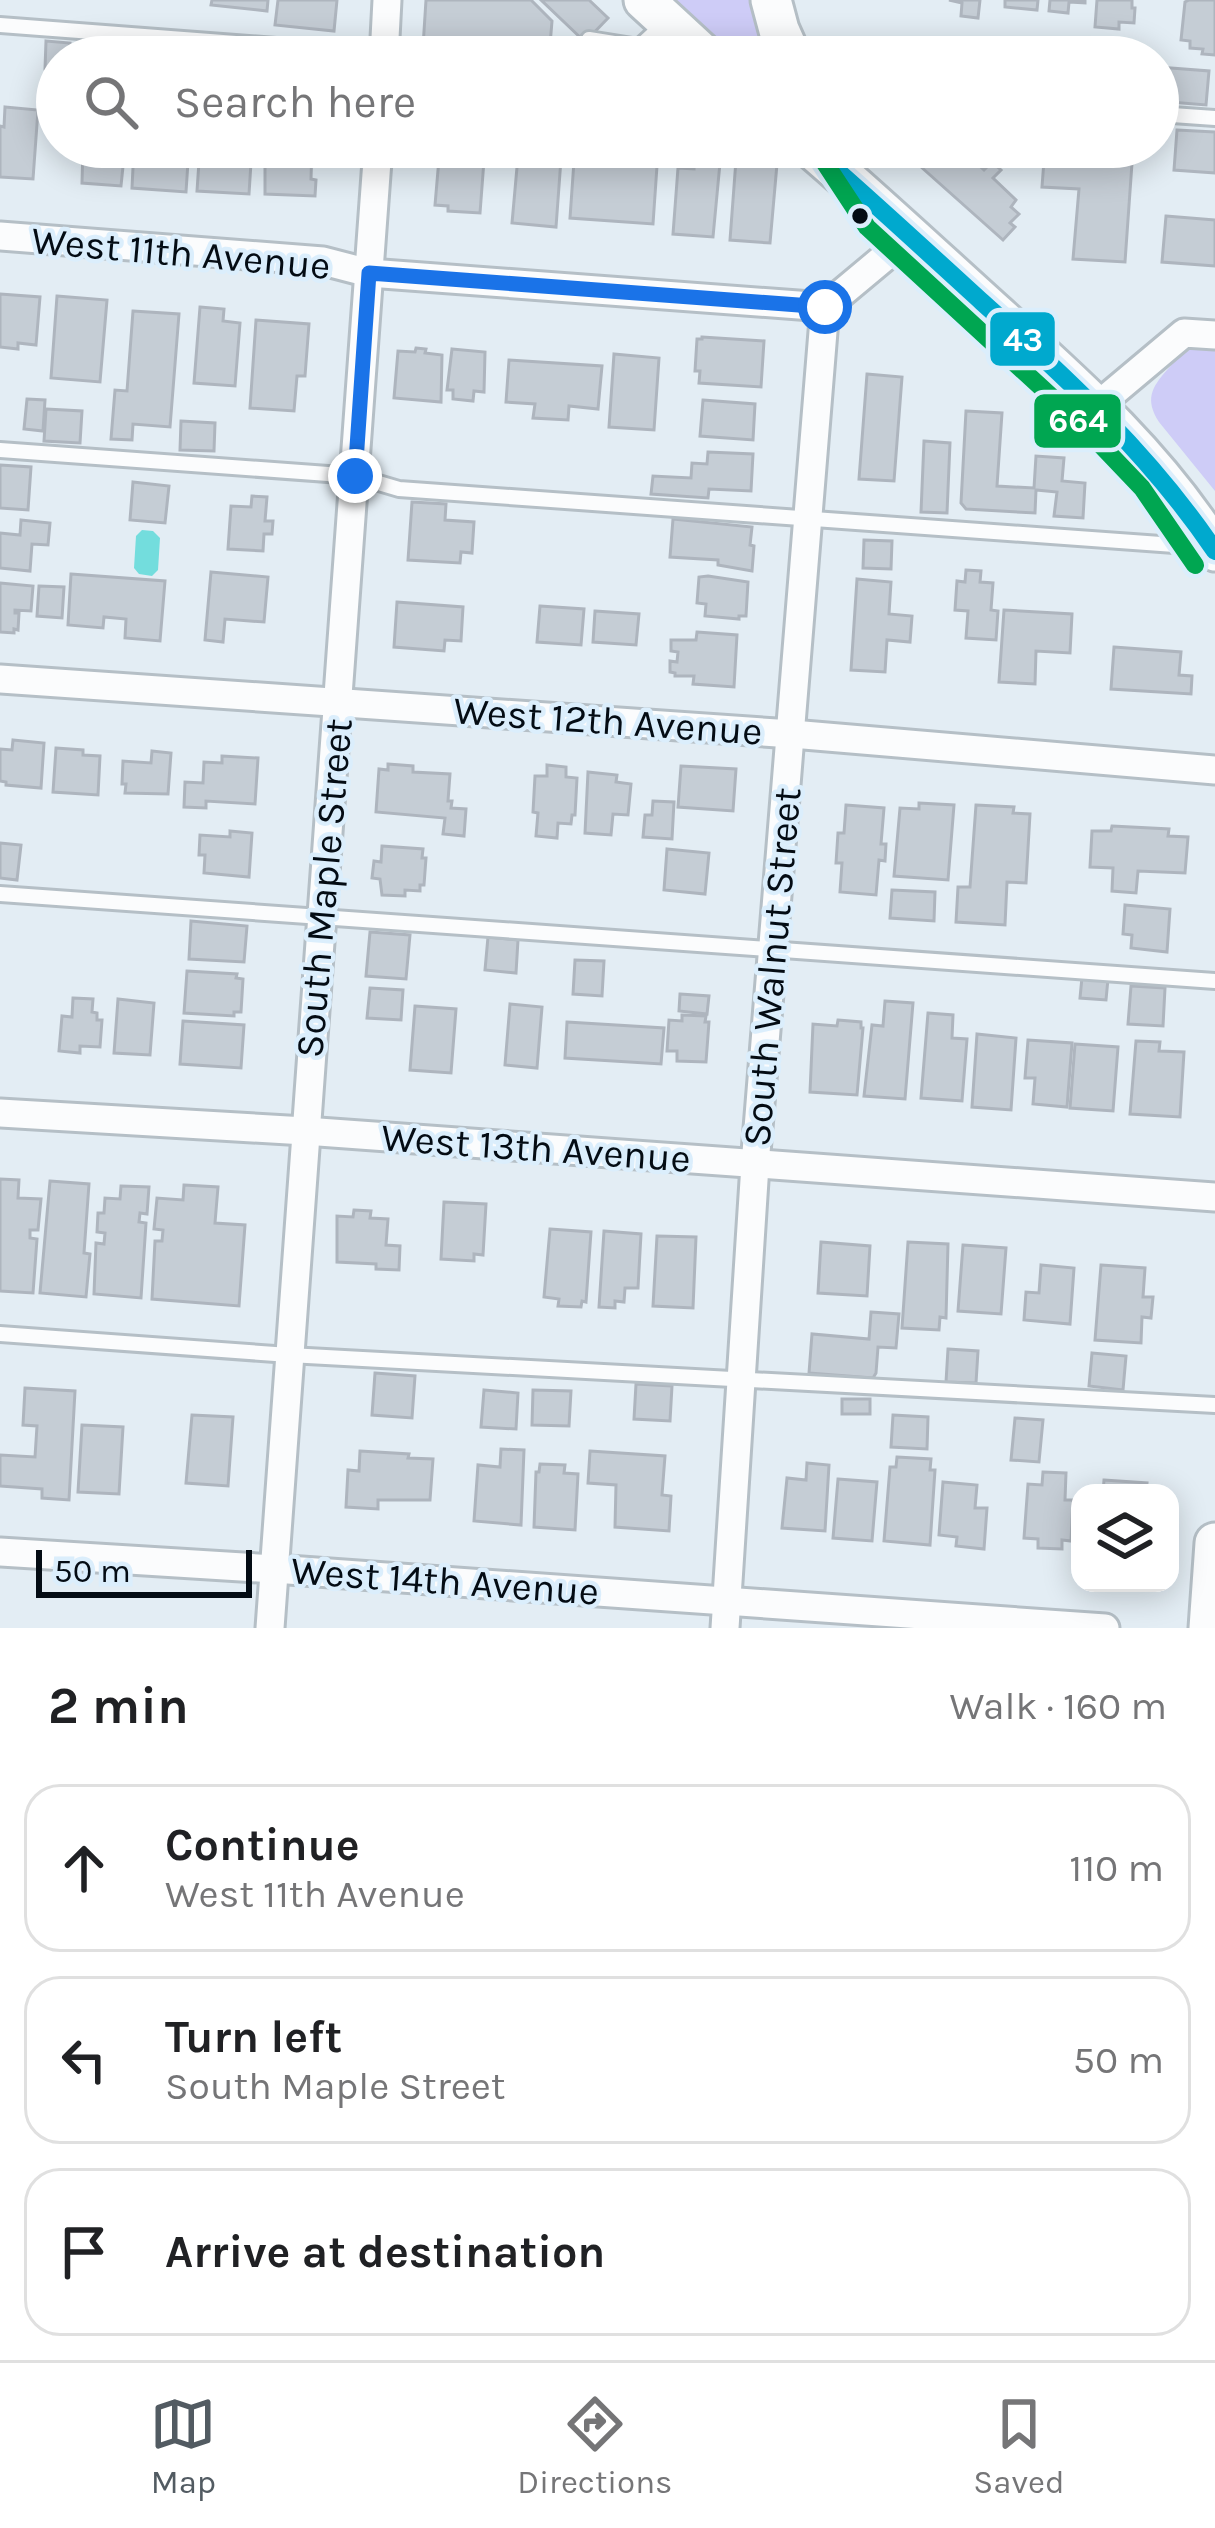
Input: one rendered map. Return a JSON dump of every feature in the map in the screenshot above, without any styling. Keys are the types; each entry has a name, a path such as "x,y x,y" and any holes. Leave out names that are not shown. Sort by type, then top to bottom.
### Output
{"main road":[{"path":"771,0 782,36"},
{"path":"656,11 683,36"},
{"path":"834,168 1097,406 1161,473 1214,549"},
{"path":"858,168 897,223"},
{"path":"1210,1628 1215,1543"}],"street":[{"path":"385,36 387,0"},
{"name":"South Maple Street","path":"270,1628 376,168"},
{"path":"825,307 897,223"},
{"name":"West 11th Avenue","path":"0,236 322,261 369,273 825,307"},
{"name":"South Walnut Street","path":"726,1614 755,1165 825,307"},
{"path":"1097,406 1184,333 1215,335"},
{"name":"West 12th Avenue","path":"0,679 792,734 1215,770"},
{"name":"West 13th Avenue","path":"0,1113 1215,1197"},
{"name":"West 14th Avenue","path":"0,1552 274,1569 726,1614 1105,1628"}],"lane":[{"path":"603,24 611,36"},
{"path":"0,25 136,36"},
{"path":"1179,115 1215,118"},
{"path":"0,450 355,476 398,489 1214,549"},
{"path":"0,894 1215,981"},
{"path":"0,1334 1215,1405"}],"shaded area":[{"path":"663,0 756,0 771,36 702,36"},
{"path":"1197,347 1215,348 1215,491 1159,422 1151,401 1167,370"},
{"path":"142,530 160,538 158,570 152,576 134,568 136,536"}],"building":[{"path":"212,0 268,0 267,11 211,5"},
{"path":"278,0 337,0 334,31 275,25"},
{"path":"426,0 531,0 552,21 551,36 424,36"},
{"path":"541,0 589,0 608,18 591,36 579,36"},
{"path":"949,0 980,0 978,18 961,16 962,3"},
{"path":"1005,0 1038,0 1037,10 1005,7"},
{"path":"1050,0 1085,3 1069,2 1068,13 1049,11"},
{"path":"1097,0 1132,0 1134,23 1119,22 1119,29 1095,27"},
{"path":"1189,0 1215,0 1215,55 1202,54 1203,49 1190,48 1190,41 1181,40"},
{"path":"1179,69 1209,71 1206,105 1179,103"},
{"path":"5,107 36,110 33,179 0,177 0,126 4,127"},
{"path":"1179,130 1215,132 1215,173 1174,170 1179,168"},
{"path":"82,168 123,168 121,186 82,183"},
{"path":"133,168 188,168 186,192 132,188"},
{"path":"199,168 251,168 249,194 197,191"},
{"path":"265,168 311,168 315,196 265,194"},
{"path":"438,168 483,168 480,213 448,211 448,206 435,205"},
{"path":"517,168 560,168 556,227 512,223"},
{"path":"574,168 657,168 653,224 570,218"},
{"path":"678,168 720,168 713,237 673,234"},
{"path":"735,168 777,168 770,243 730,240"},
{"path":"922,168 1001,170 993,178 1016,200 1011,207 1019,214 1003,240"},
{"path":"1043,168 1132,168 1125,262 1073,259 1079,189 1042,187"},
{"path":"1166,216 1215,220 1215,266 1162,262"},
{"path":"0,294 40,297 36,345 0,347"},
{"path":"57,296 107,300 100,382 51,378"},
{"path":"200,307 224,309 223,321 240,323 235,386 194,383"},
{"path":"133,311 179,314 170,427 133,424 132,440 111,439 115,390 127,391"},
{"path":"256,320 309,324 305,376 297,376 294,411 250,408"},
{"path":"697,339 764,341 761,387 699,383"},
{"path":"416,348 442,355 441,402 394,398 398,351 415,352"},
{"path":"452,349 485,352 484,392 474,391 473,401 453,399 453,390 447,390"},
{"path":"614,354 659,358 654,430 609,427"},
{"path":"509,360 602,366 598,409 569,406 568,420 533,418 535,404 506,402"},
{"path":"867,374 902,377 894,481 859,479"},
{"path":"27,399 45,400 43,431 24,429"},
{"path":"703,400 755,404 753,440 700,436"},
{"path":"46,409 82,411 80,443 44,441"},
{"path":"966,411 1002,413 997,486 1034,488 1036,456 1064,458 1062,481 1085,483 1083,518 1054,516 1057,492 1036,490 1035,513 966,509 961,503"},
{"path":"181,421 215,423 214,451 180,450"},
{"path":"924,441 950,443 947,513 921,512"},
{"path":"708,452 753,454 751,491 709,489 708,498 651,494 653,476 691,478 692,463 707,464"},
{"path":"0,465 31,467 28,510 0,508"},
{"path":"133,482 169,486 165,523 130,520"},
{"path":"252,496 267,497 265,521 273,521 272,534 264,534 263,551 228,549 231,506 251,507"},
{"path":"412,502 446,504 445,520 474,522 472,553 461,552 460,563 408,560"},
{"path":"673,519 752,527 752,571 718,565 718,560 670,557"},
{"path":"21,520 50,523 48,545 32,544 30,571 0,568 0,533 20,535"},
{"path":"864,540 892,541 891,569 863,568"},
{"path":"966,570 981,571 980,582 993,583 996,640 966,638 968,611 955,610 957,581 965,582"},
{"path":"211,572 268,577 264,622 225,619 223,642 205,640"},
{"path":"71,574 165,581 160,641 125,638 126,619 104,617 103,628 68,625"},
{"path":"699,577 748,582 746,616 705,616 706,604 697,603"},
{"path":"857,579 891,582 889,614 912,616 910,642 887,640 885,672 851,670"},
{"path":"0,583 33,586 31,611 15,610 19,613 14,633 0,632"},
{"path":"39,586 64,587 62,618 37,616"},
{"path":"397,602 463,607 461,641 445,640 444,651 394,647"},
{"path":"540,606 584,609 581,645 537,642"},
{"path":"1004,610 1072,614 1070,653 1036,651 1035,684 999,682"},
{"path":"595,611 639,614 636,645 593,642"},
{"path":"697,632 737,635 734,687 693,684 694,676 670,672 670,661 677,662 678,652 671,651 671,640 696,640"},
{"path":"1114,647 1181,652 1179,675 1192,676 1191,694 1111,689"},
{"path":"13,740 44,743 41,788 0,781 0,749 12,750"},
{"path":"56,748 100,756 98,795 53,792"},
{"path":"152,751 171,753 168,794 125,793 123,761 151,763"},
{"path":"222,756 258,758 255,804 206,801 206,808 184,807 185,782 203,783 204,762 222,763"},
{"path":"388,764 413,766 413,772 450,774 451,808 466,809 464,836 443,834 445,818 376,812 379,769 388,770"},
{"path":"547,765 566,767 566,777 577,778 575,815 571,824 558,823 557,838 536,836 535,776 547,776"},
{"path":"681,766 736,769 733,811 678,807"},
{"path":"588,772 617,775 616,782 631,784 628,815 613,814 611,835 585,833"},
{"path":"653,801 674,802 672,839 643,837 645,815 652,815"},
{"path":"919,803 954,805 948,880 894,876 900,808 919,809"},
{"path":"846,805 884,808 881,844 886,844 885,861 879,860 876,895 840,892 838,833 844,833"},
{"path":"976,805 1014,807 1013,813 1030,814 1026,883 1007,882 1005,925 956,922 958,887 970,887"},
{"path":"1112,826 1169,829 1168,836 1188,837 1185,873 1138,871 1136,893 1112,891 1113,868 1090,867 1092,831 1111,831"},
{"path":"230,831 252,833 249,877 204,873 200,835 230,837"},
{"path":"0,843 21,845 17,880 0,878"},
{"path":"382,846 423,849 422,858 426,858 420,891 382,895 380,879 372,878 374,861 381,862"},
{"path":"667,849 709,853 705,894 664,890"},
{"path":"892,890 935,892 934,921 890,918"},
{"path":"1125,905 1170,909 1167,952 1131,948 1132,935 1123,934"},
{"path":"191,921 247,926 244,962 189,959"},
{"path":"370,932 410,935 406,979 366,976"},
{"path":"488,937 518,940 516,973 485,970"},
{"path":"575,960 604,961 602,996 573,994"},
{"path":"187,971 237,974 236,978 243,979 241,1012 234,1016 184,1013"},
{"path":"1082,977 1108,979 1106,1000 1080,998"},
{"path":"1131,986 1165,988 1163,1026 1128,1024"},
{"path":"370,988 403,990 401,1020 367,1018"},
{"path":"680,994 709,996 707,1014 679,1011"},
{"path":"73,998 93,999 92,1012 102,1020 100,1047 80,1046 80,1053 59,1051 62,1016 72,1017"},
{"path":"118,999 154,1003 150,1055 114,1053"},
{"path":"885,1001 913,1003 905,1099 864,1096 872,1025 883,1026"},
{"path":"510,1004 542,1007 537,1068 505,1065"},
{"path":"415,1006 456,1009 451,1073 410,1070"},
{"path":"928,1013 953,1015 952,1038 967,1039 962,1101 921,1098"},
{"path":"682,1015 706,1016 706,1062 677,1061 677,1051 667,1051 669,1020 682,1021"},
{"path":"838,1020 861,1022 863,1028 857,1095 810,1092 813,1024 837,1026"},
{"path":"183,1021 244,1025 241,1068 180,1064"},
{"path":"567,1022 664,1028 661,1064 565,1058"},
{"path":"977,1034 1016,1038 1011,1110 972,1107"},
{"path":"1028,1040 1072,1043 1067,1107 1033,1104 1035,1078 1025,1078"},
{"path":"1136,1041 1160,1042 1159,1051 1184,1052 1180,1117 1130,1114"},
{"path":"1075,1044 1118,1047 1113,1111 1070,1108"},
{"path":"0,1179 19,1180 18,1198 41,1199 38,1230 30,1230 30,1238 37,1239 33,1293 0,1291"},
{"path":"50,1181 89,1184 86,1297 40,1293"},
{"path":"184,1185 218,1187 215,1223 245,1225 239,1306 152,1299 155,1241 162,1241 163,1230 154,1229 157,1198 183,1200"},
{"path":"121,1186 149,1187 147,1214 140,1213 139,1222 146,1223 141,1298 94,1294 96,1243 104,1244 105,1233 97,1232 98,1213 104,1213 105,1198 120,1199"},
{"path":"444,1202 486,1204 483,1255 474,1254 474,1261 441,1259"},
{"path":"354,1210 371,1211 370,1218 388,1219 386,1245 400,1246 399,1270 337,1262 337,1216 353,1217"},
{"path":"550,1229 591,1232 586,1302 581,1307 558,1306 559,1299 544,1297"},
{"path":"604,1231 641,1234 638,1288 625,1288 624,1302 615,1301 615,1308 599,1307"},
{"path":"657,1236 696,1237 693,1308 653,1306"},
{"path":"821,1242 870,1246 867,1296 818,1293"},
{"path":"908,1242 948,1244 946,1318 940,1317 939,1330 902,1328"},
{"path":"963,1245 1006,1248 1001,1314 958,1311"},
{"path":"1041,1265 1074,1268 1070,1324 1024,1320 1026,1292 1039,1293"},
{"path":"1101,1265 1145,1268 1143,1297 1153,1297 1151,1318 1142,1317 1141,1343 1095,1340"},
{"path":"871,1312 899,1314 896,1348 878,1347 873,1378 809,1373 812,1334 869,1339"},
{"path":"948,1349 978,1351 976,1383 946,1382"},
{"path":"1092,1353 1126,1356 1123,1390 1089,1386"},
{"path":"375,1373 415,1376 412,1418 372,1415"},
{"path":"636,1384 672,1386 670,1421 634,1419"},
{"path":"25,1388 75,1391 69,1500 42,1498 42,1489 0,1486 0,1455 35,1457 37,1426 23,1425"},
{"path":"484,1390 518,1393 516,1429 481,1427"},
{"path":"533,1390 571,1391 569,1426 532,1425"},
{"path":"842,1399 870,1399 870,1414 842,1414"},
{"path":"192,1415 233,1417 228,1486 186,1483"},
{"path":"893,1415 928,1417 927,1449 891,1447"},
{"path":"1015,1418 1043,1420 1039,1462 1011,1460"},
{"path":"82,1425 123,1427 119,1494 78,1492"},
{"path":"501,1449 524,1450 521,1525 474,1521 478,1465 500,1467"},
{"path":"360,1451 433,1459 430,1500 378,1500 378,1509 346,1507 348,1470 359,1471"},
{"path":"590,1451 665,1456 662,1495 671,1496 669,1531 615,1527 616,1485 588,1483"},
{"path":"897,1457 931,1459 930,1470 935,1470 930,1545 884,1541 890,1467 896,1467"},
{"path":"807,1463 829,1465 825,1531 782,1528 787,1478 806,1480"},
{"path":"540,1464 565,1465 564,1473 578,1474 575,1530 534,1527"},
{"path":"1043,1472 1066,1473 1071,1541 1062,1540 1062,1549 1038,1548 1038,1539 1024,1538 1028,1484 1042,1485"},
{"path":"838,1479 877,1482 872,1541 833,1538"},
{"path":"1104,1480 1147,1483 1147,1484 1104,1484"},
{"path":"943,1482 977,1485 975,1508 987,1508 984,1549 956,1546 957,1537 939,1535"}],"transit line":[{"name":"664","path":"828,168 867,227 1080,423 1142,488 1195,565"},
{"name":"43","path":"833,168 1076,389 1163,482 1215,551"}],"route":[{"path":"355,476 369,273 825,307"}]}
